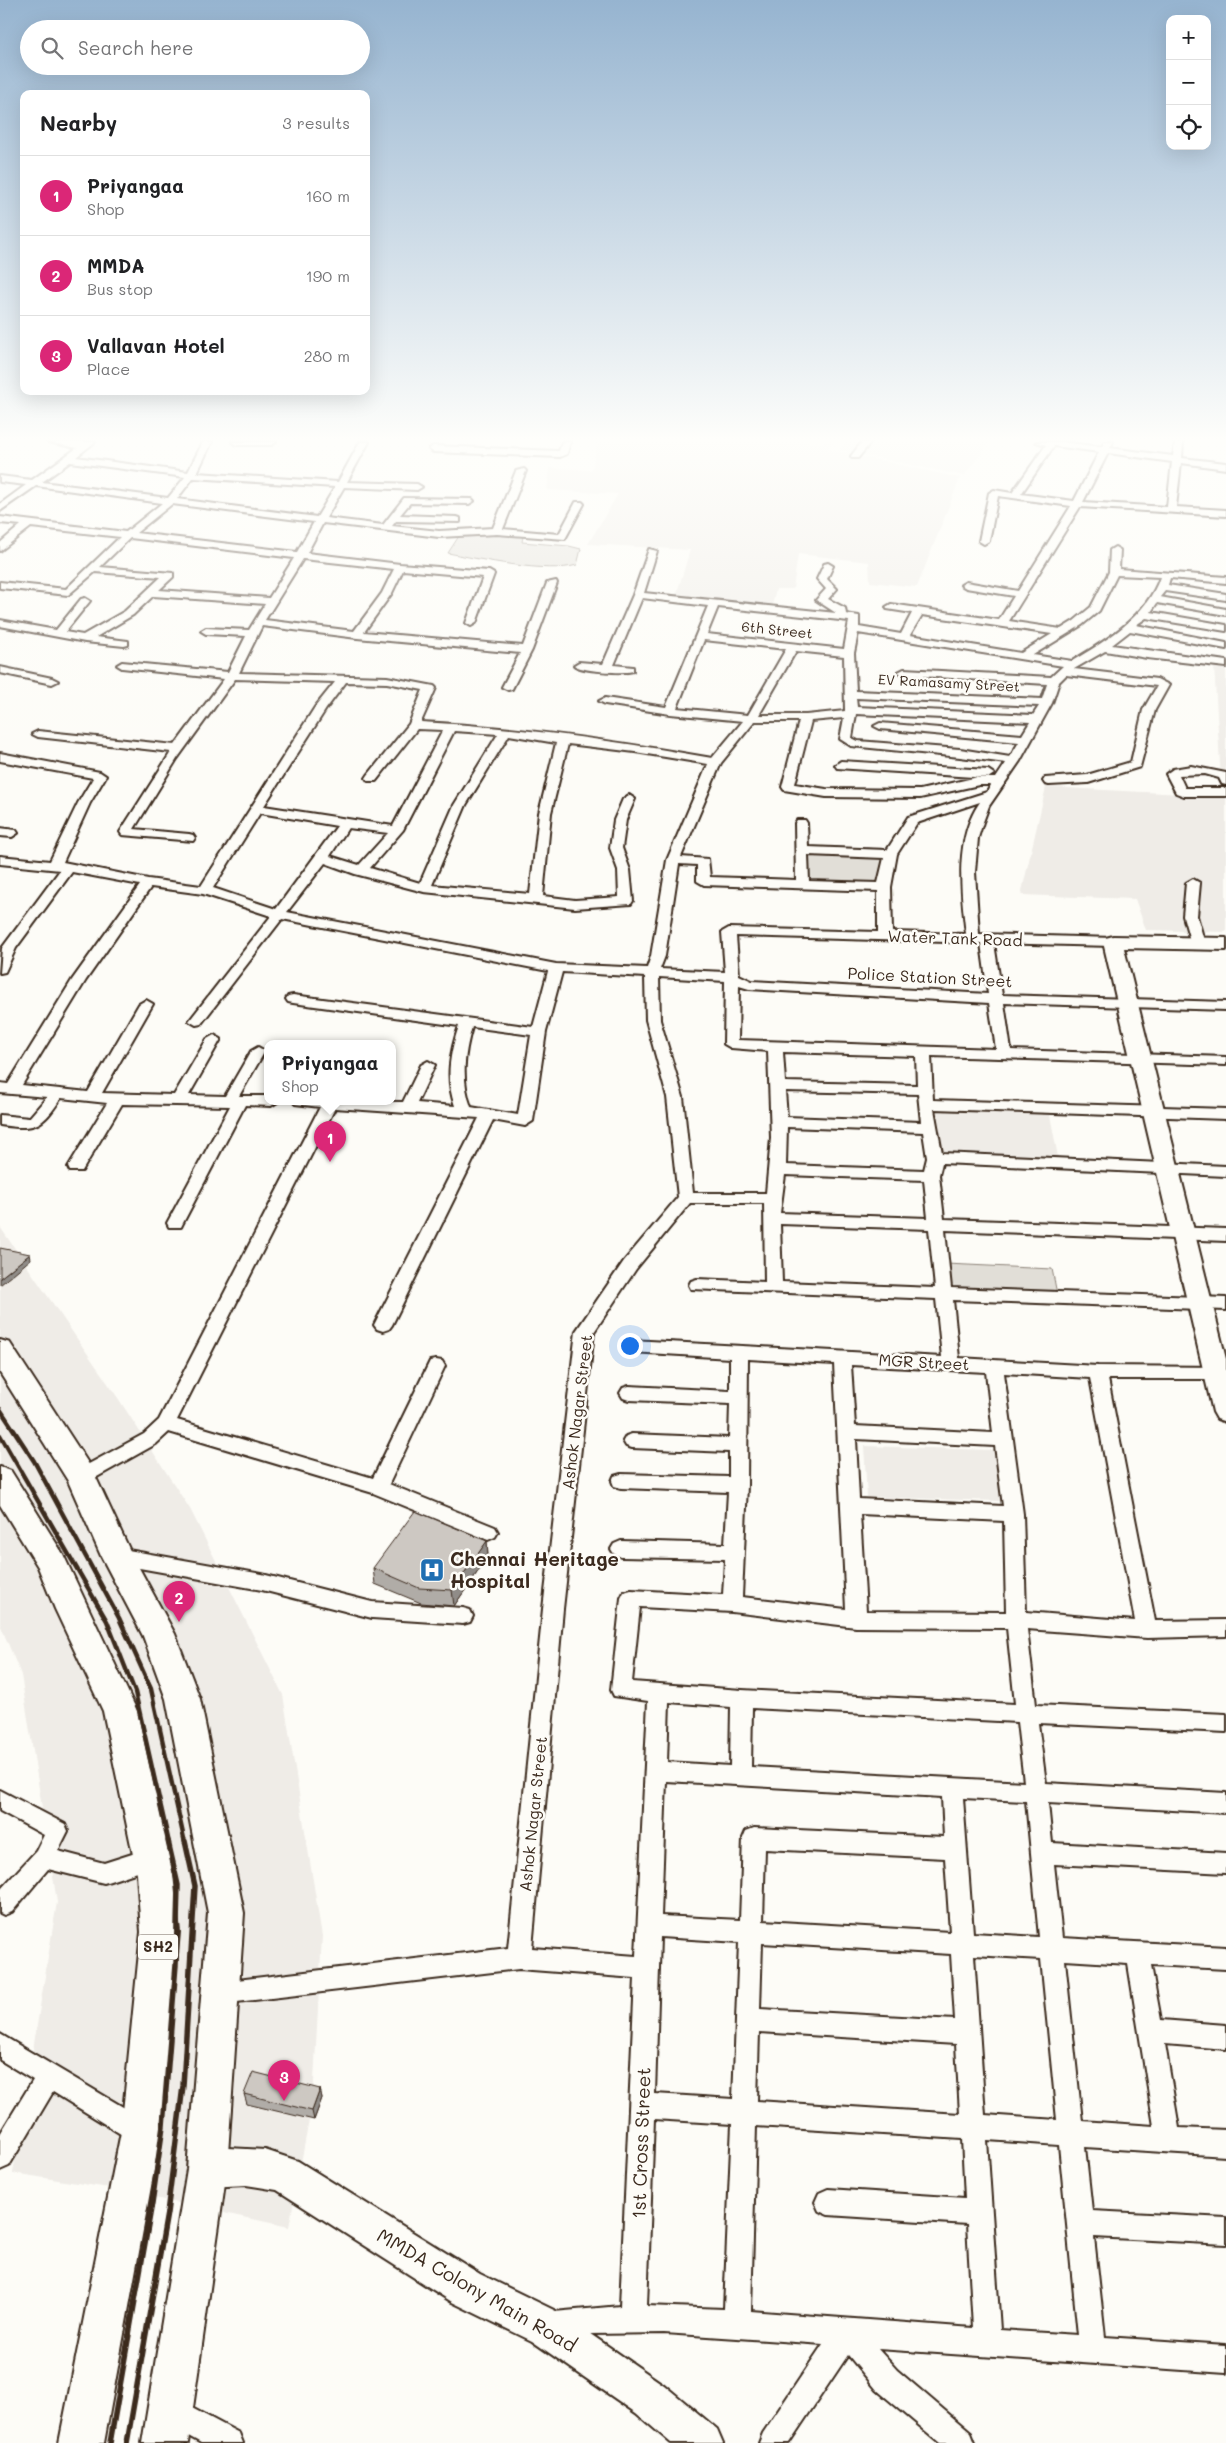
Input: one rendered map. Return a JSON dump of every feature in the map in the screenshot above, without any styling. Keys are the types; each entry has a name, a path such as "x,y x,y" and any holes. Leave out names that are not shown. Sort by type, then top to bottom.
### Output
{"main road":[{"path":"0,1350 80,1477 117,1556 159,1634 183,1699 226,1913 207,2169 168,2427"},
{"name":"SH2","path":"0,1479 52,1563 71,1609 120,1711 151,1858 160,1932 141,2132 82,2443"}],"street":[{"path":"0,585 68,592 105,556"},
{"path":"300,556 489,574 471,622"},
{"path":"189,838 126,832 178,749 232,676 259,622 300,556"},
{"path":"607,668 638,595 650,556"},
{"path":"1003,622 1044,556"},
{"path":"1024,656 1060,632 1078,623 1095,609 1114,572 1114,556"},
{"path":"828,566 822,579 832,589 821,600 841,610 841,617"},
{"path":"357,635 387,592 400,567"},
{"path":"85,639 129,613 169,575 92,569"},
{"path":"1114,572 1226,580"},
{"path":"1004,1054 996,999 968,889 973,837 983,806 1014,761 1046,703 1054,682 1063,671 1103,647 1144,614 1162,588 1166,575"},
{"path":"508,687 527,650 552,583"},
{"path":"966,585 1020,594"},
{"path":"1162,588 1226,597"},
{"path":"151,593 271,601"},
{"path":"638,595 855,618 849,653 851,712 846,739 855,744 960,753 1014,761"},
{"path":"1153,600 1226,612"},
{"path":"60,632 85,601"},
{"path":"670,711 702,637 714,603"},
{"path":"891,607 1003,622 1060,632"},
{"path":"904,637 919,610"},
{"path":"1144,614 1226,628"},
{"path":"259,622 357,635 527,650"},
{"path":"0,623 60,632 85,639 124,643"},
{"path":"1128,627 1226,646"},
{"path":"852,629 1075,665"},
{"path":"206,631 253,633"},
{"name":"6th Street","path":"702,637 849,653"},
{"path":"1103,647 1147,655 1226,664"},
{"path":"772,1198 686,1198 675,1097 654,1020 652,973 658,956 673,860 715,762 751,719 792,648"},
{"path":"122,665 232,676 387,680 430,688 414,725 372,778"},
{"path":"579,665 629,670"},
{"path":"0,670 52,681"},
{"path":"1049,781 1088,779 1136,764 1149,710 1163,685 1158,682 1063,671"},
{"path":"904,672 1054,682"},
{"path":"204,890 258,809 321,707 340,684 341,679"},
{"name":"EV Ramasamy Street","path":"850,694 1046,703"},
{"path":"604,701 670,711 751,719 806,718 851,712 1036,719"},
{"path":"806,718 788,787 826,793 920,794 959,787 978,781 998,784"},
{"path":"414,725 506,731 635,748 715,762"},
{"path":"880,726 1026,739"},
{"path":"360,871 397,830 450,727"},
{"path":"424,888 460,805 506,731"},
{"path":"38,734 178,749"},
{"path":"536,899 545,813 563,740"},
{"path":"0,757 100,776 84,803 55,865"},
{"path":"841,765 998,784"},
{"path":"1226,782 1224,776 1216,772 1177,771 1172,774 1180,790 1184,792 1226,792"},
{"path":"885,935 884,887 891,854 912,820 998,784"},
{"path":"322,858 360,871 424,888 575,904 626,901 624,870 616,848 620,820 629,799"},
{"path":"258,809 345,824 397,830"},
{"path":"801,823 803,884"},
{"path":"196,1021 322,858 345,824"},
{"path":"802,850 891,854"},
{"name":"Police Station Street","path":"0,860 69,867 148,883 204,890 279,914 556,968 732,977 749,985 996,999 1226,1006"},
{"path":"673,860 703,862 704,881 884,887"},
{"path":"0,969 9,948 69,867"},
{"path":"148,883 6,1088 92,1098 264,1101"},
{"path":"1193,883 1190,916 1198,944"},
{"name":"Water Tank Road","path":"732,977 729,932 885,935 980,940 1226,944"},
{"path":"1113,942 1200,1303 1221,1372 1226,1412"},
{"path":"374,1105 407,1109 464,1111 525,1121 539,1032 556,968"},
{"path":"732,977 731,1044 1226,1061"},
{"path":"293,999 539,1032"},
{"path":"92,1098 146,1004"},
{"path":"464,1111 458,1096 454,1071 459,1043 467,1022"},
{"path":"179,1100 214,1039"},
{"path":"774,1288 772,1198 778,1170 780,1122 775,1047"},
{"path":"175,1223 258,1051"},
{"path":"923,1052 926,1097 935,1158 931,1175 938,1224 951,1363"},
{"path":"407,1109 428,1065"},
{"path":"778,1086 926,1097 1226,1114"},
{"path":"0,1120 32,1123 40,1120 56,1094"},
{"path":"76,1166 117,1099"},
{"path":"80,1477 150,1439 166,1424 328,1105"},
{"path":"383,1325 488,1115"},
{"path":"780,1122 930,1127"},
{"path":"935,1158 1226,1171"},
{"path":"778,1170 931,1175"},
{"name":"Ashok Nagar Street","path":"519,1958 553,1609 585,1331 630,1265 686,1198"},
{"path":"772,1218 1226,1235"},
{"path":"697,1285 1226,1304"},
{"name":"MGR Street","path":"631,1346 1098,1372 1221,1372"},
{"path":"732,1604 738,1486 739,1352"},
{"path":"842,1358 856,1619"},
{"path":"378,1487 436,1366"},
{"path":"994,1366 1013,1514 1016,1620 1028,1712 1093,2350"},
{"path":"1098,1372 1147,1630"},
{"path":"629,1393 739,1398"},
{"path":"166,1424 378,1487 488,1532"},
{"path":"846,1432 1004,1440"},
{"path":"632,1441 738,1445"},
{"path":"621,1481 738,1486"},
{"path":"849,1506 1013,1514"},
{"path":"621,1549 736,1552"},
{"path":"117,1556 262,1582 372,1610 463,1616"},
{"path":"1226,1628 1147,1630 1016,1620 856,1619 732,1604 631,1598 621,1690 742,1699 1226,1723"},
{"name":"1st Cross Street","path":"634,2319 659,1693"},
{"path":"740,1777 742,1699"},
{"path":"656,1771 1036,1794 1226,1803"},
{"path":"952,1789 977,2212 987,2342"},
{"path":"0,1800 57,1831 44,1858 4,1904 0,1901"},
{"path":"737,2324 754,1838 956,1848"},
{"path":"1042,1853 1226,1863"},
{"path":"44,1858 104,1873 151,1858"},
{"path":"650,1926 1226,1958"},
{"path":"1138,1954 1169,2140"},
{"path":"220,1993 519,1958 648,1968"},
{"path":"747,2020 967,2033"},
{"path":"1152,2031 1226,2037"},
{"path":"0,2046 141,2132"},
{"path":"0,2157 49,2076"},
{"path":"642,2106 744,2114 1226,2143"},
{"name":"MMDA Colony Main Road","path":"207,2169 237,2165 263,2167 285,2174 466,2288 546,2326 650,2399 703,2443"},
{"path":"828,2202 977,2212"},
{"path":"1079,2223 1226,2231"},
{"path":"546,2326 584,2321 634,2319 737,2324 1226,2359"},
{"path":"773,2443 847,2333"},
{"path":"847,2333 887,2380 961,2443"},
{"path":"168,2427 229,2443"}],"shaded area":[{"path":"463,556 579,556 577,565 549,568"},
{"path":"688,556 798,556 793,589 776,589 772,606 676,596"},
{"path":"816,556 929,556 917,587 870,582 869,562"},
{"path":"1214,666 1226,668 1226,932 1146,930 1135,899 1021,895 1046,787 1222,796"},
{"path":"804,851 887,856 881,886 804,883"},
{"path":"934,1106 1049,1110 1058,1157 939,1153"},
{"path":"0,1227 118,1398 190,1509 283,1695 322,1936 313,2099 289,2227 109,2188 13,2173 57,1902 21,1675 0,1624"},
{"path":"946,1264 1052,1269 1057,1294 950,1290"},
{"path":"864,1446 994,1450 1001,1501 867,1497"}],"building":[{"path":"0,1248 30,1254 0,1278"},
{"name":"Chennai Heritage Hospital","path":"415,1511 487,1541 452,1590 419,1588 373,1568"},
{"path":"253,2072 320,2089 312,2111 244,2094"}],"railway":[{"path":"0,1409 34,1461 119,1618 151,1689 185,1843"},
{"path":"0,1435 107,1621 135,1692 169,1843"},
{"path":"110,2443 152,2203 163,2126 176,1965 178,1885 168,1841"},
{"path":"127,2443 167,2213 183,2086 195,1886 185,1841"}],"place":[{"name":"Priyangaa","path":"330,1162"},
{"name":"Chennai Heritage Hospital","path":"432,1570"},
{"name":"MMDA","path":"179,1622"},
{"name":"Vallavan Hotel","path":"284,2101"}]}
